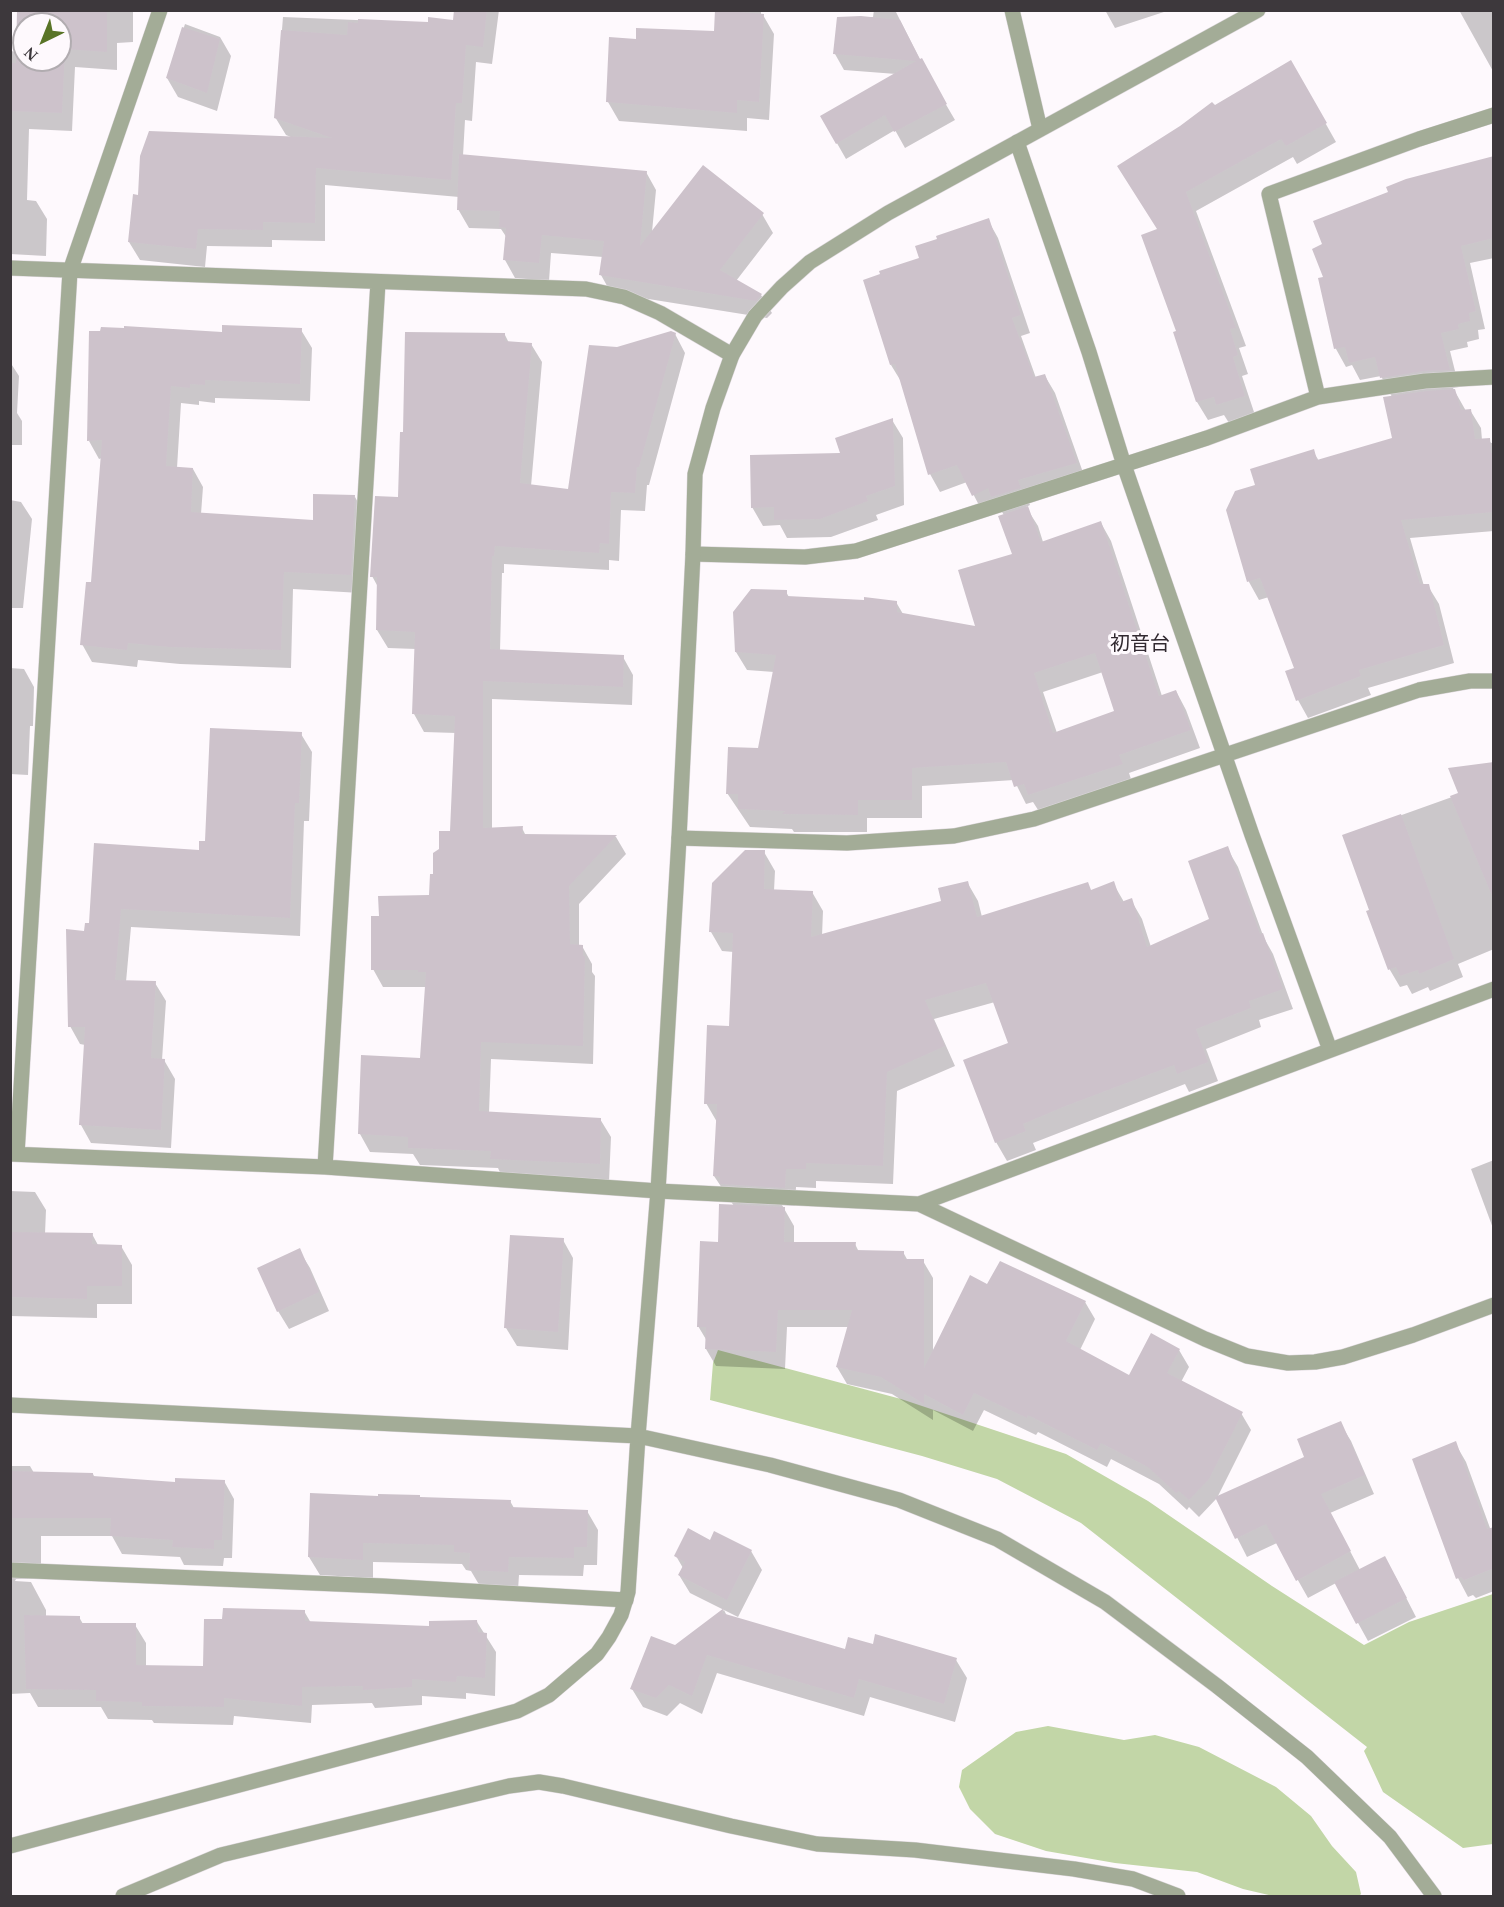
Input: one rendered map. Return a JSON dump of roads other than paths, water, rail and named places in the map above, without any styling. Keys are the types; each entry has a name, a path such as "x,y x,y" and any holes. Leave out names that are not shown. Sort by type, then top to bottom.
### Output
{"street":[{"path":"160,10 70,271 14,1154 325,1167 658,1191 919,1204 1205,1339 1247,1356 1288,1363 1315,1362 1343,1357 1413,1335 1494,1305"},
{"path":"1012,10 1040,129"},
{"path":"10,1846 517,1711 549,1695 597,1654 621,1615 628,1592 658,1191 679,838 695,474 713,408 732,356 755,316 782,286 810,262 888,213 1258,10"},
{"path":"1318,397 1269,194 1419,139 1494,115"},
{"path":"1017,141 1089,352 1124,465 1330,1050"},
{"path":"10,268 586,289 624,297 660,313 732,356"},
{"path":"325,1167 378,282"},
{"path":"693,554 805,557 856,551 1207,438 1318,397 1425,381 1494,377"},
{"path":"679,838 847,843 954,836 1034,819 1419,690 1470,681 1494,681"},
{"path":"919,1204 1494,989"},
{"path":"10,1405 638,1436 770,1465 899,1500 997,1539 1105,1602 1307,1757 1390,1837 1434,1896"},
{"path":"10,1570 383,1586 626,1600"},
{"path":"123,1896 221,1855 509,1786 539,1782 817,1844 915,1850 1074,1869 1133,1879 1178,1896"}],"district":[{"name":"初音台","path":"1140,645"}]}
